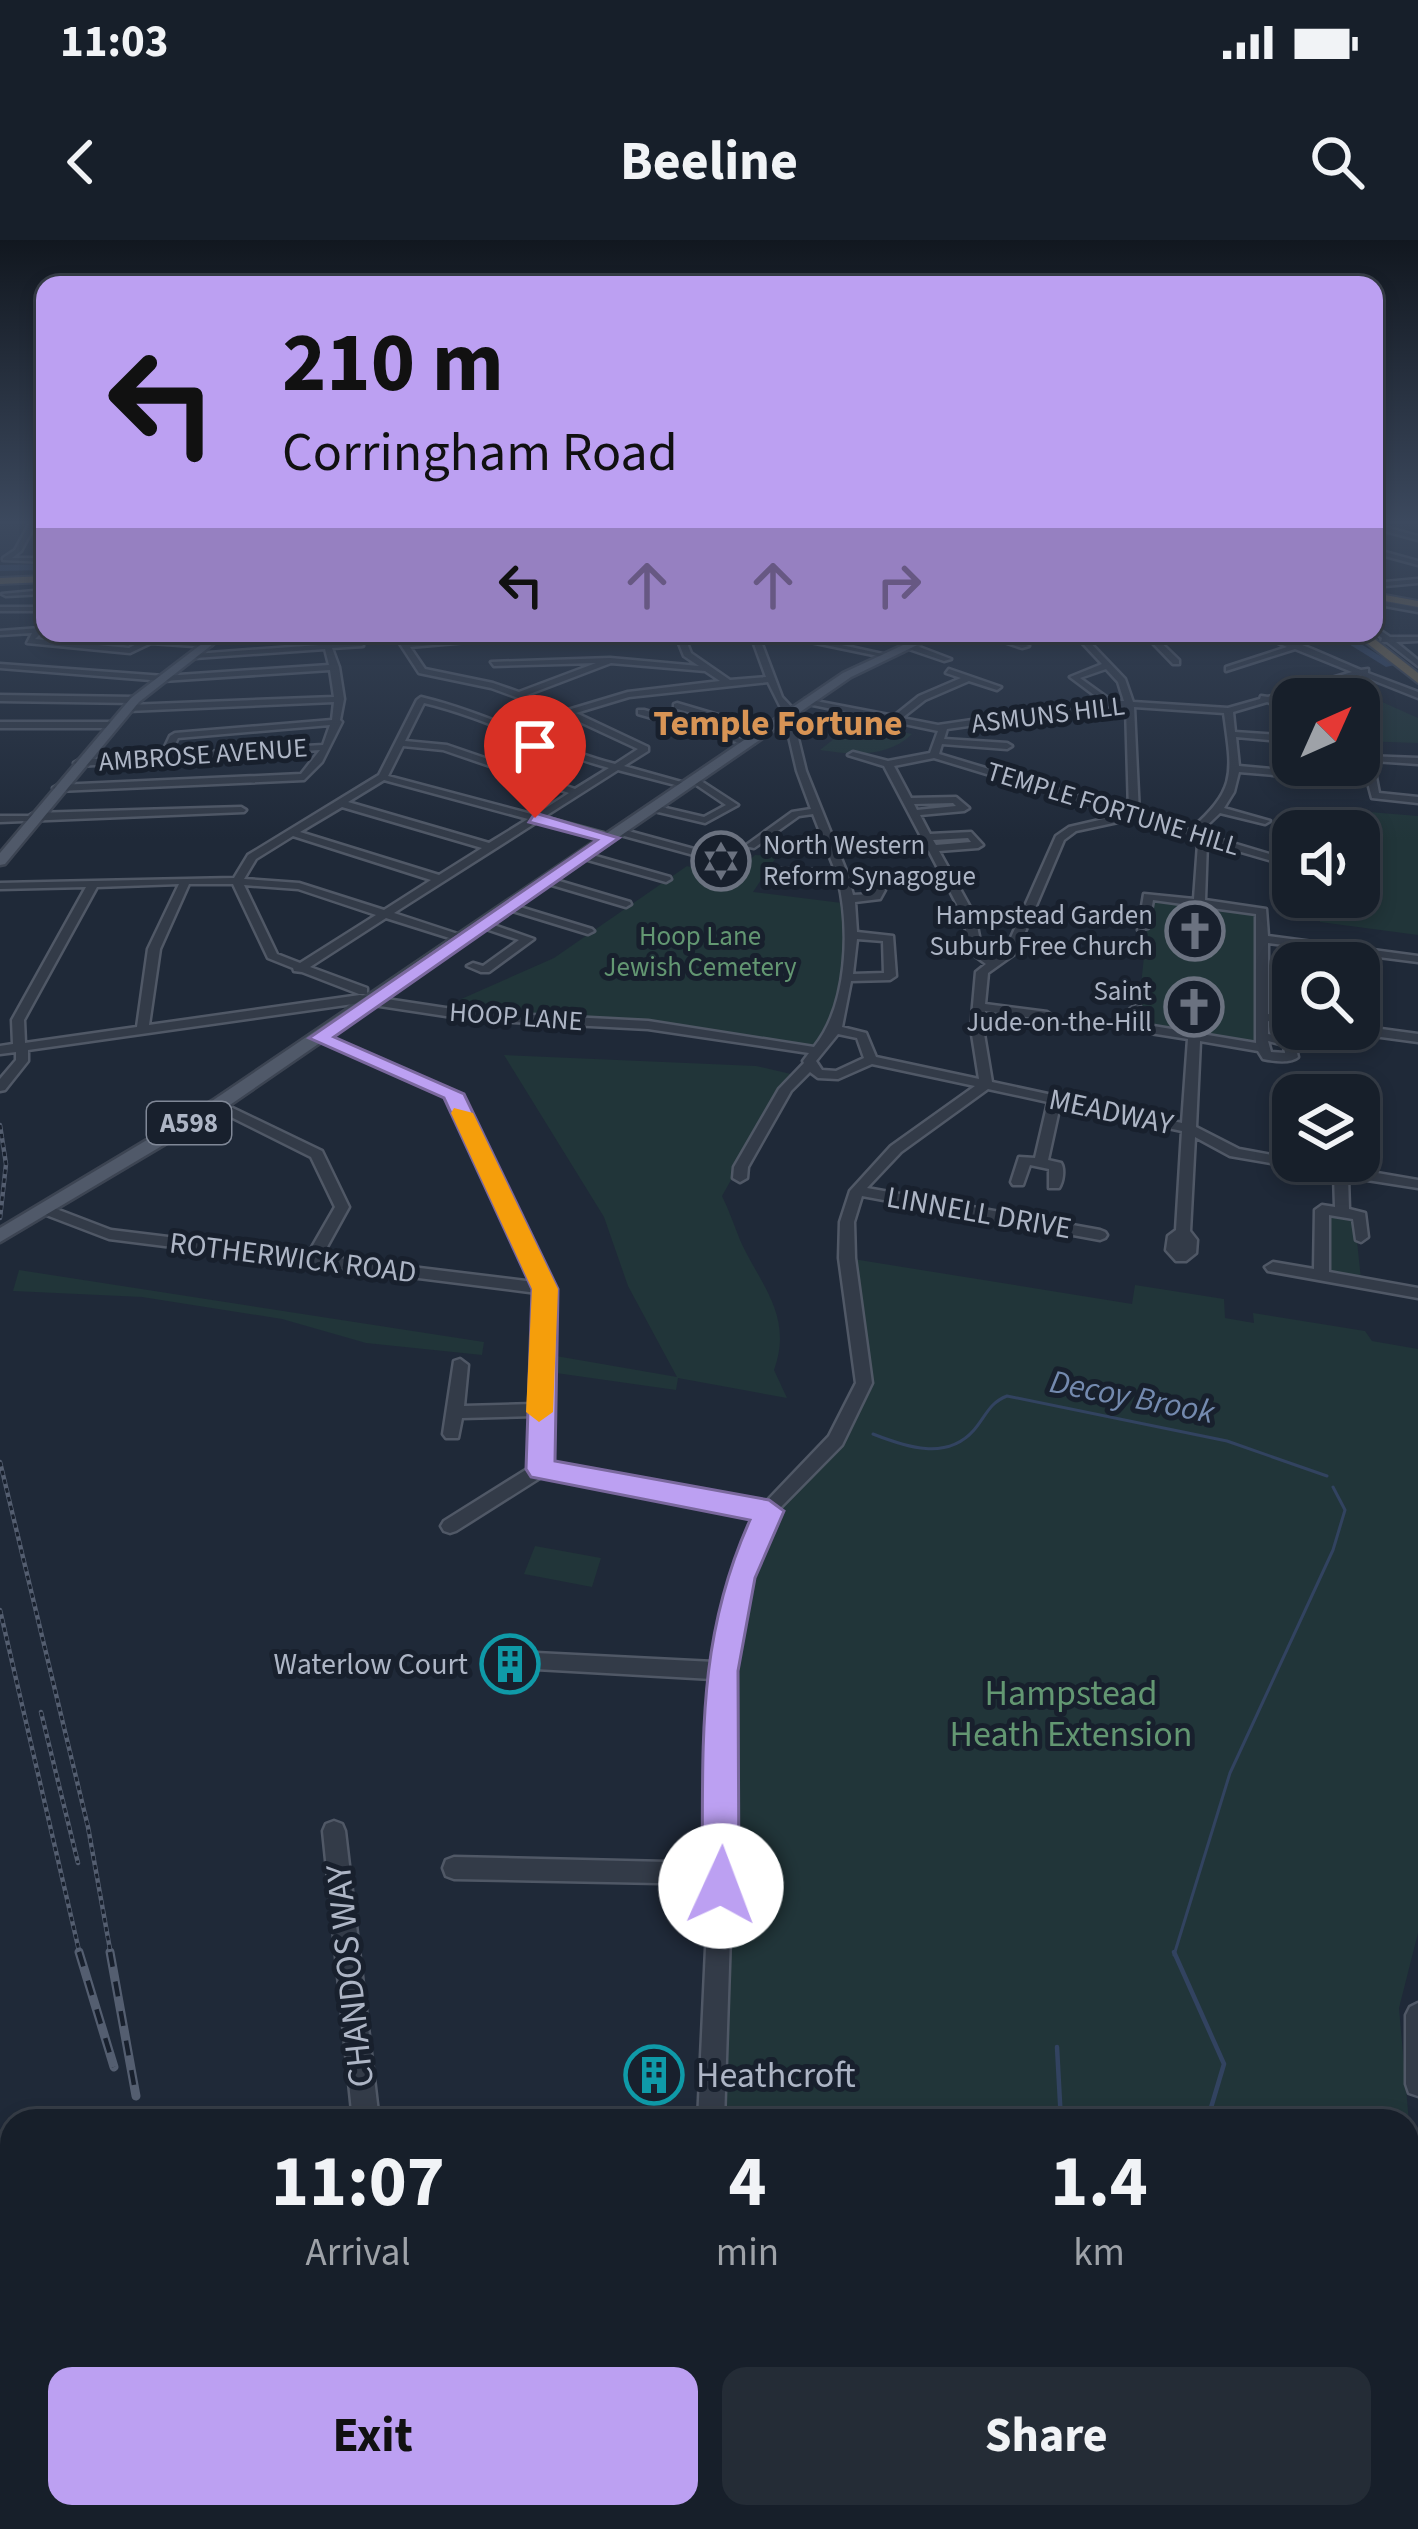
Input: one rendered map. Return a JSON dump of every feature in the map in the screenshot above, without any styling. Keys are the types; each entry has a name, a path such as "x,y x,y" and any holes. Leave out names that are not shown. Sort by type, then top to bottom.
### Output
{"highway":[{"path":"1380,642 1417,674"}],"main road":[{"path":"1,857 131,704 212,642"},
{"name":"A598","path":"0,1235 218,1105 319,1038 368,996 510,908 808,701 913,642"}],"street":[{"path":"0,633 36,631"},
{"path":"1383,636 1418,639"},
{"path":"39,642 127,652 149,642"},
{"path":"162,642 208,646"},
{"path":"298,969 645,749 520,695 422,671 404,642"},
{"path":"407,645 447,642"},
{"path":"683,642 687,654 703,669 728,683"},
{"path":"759,642 768,655 777,700 792,712"},
{"path":"820,642 883,655"},
{"path":"1013,642 1025,646"},
{"path":"711,2109 721,1874 722,1671 739,1578 769,1511 790,1481 843,1431 864,1383 847,1258 848,1222 857,1191 896,1149 986,1085 977,1006 982,973 1010,953 1064,833 1134,815 1128,704 1122,681 1086,642"},
{"path":"1156,642 1176,662"},
{"path":"1286,642 1418,695"},
{"path":"195,656 360,644"},
{"path":"906,645 947,659"},
{"path":"58,788 301,778 326,747 338,722 340,699 328,646"},
{"path":"1228,669 1298,646"},
{"path":"520,695 610,660"},
{"path":"494,664 610,660 703,669"},
{"path":"1108,665 1074,677 1110,703"},
{"path":"0,667 166,677 335,667"},
{"path":"949,671 997,687"},
{"path":"1199,901 1203,843 1192,833 1221,810 1236,785 1228,711 1364,671"},
{"path":"897,718 922,698 968,678"},
{"path":"568,713 628,695 772,680"},
{"path":"237,882 252,857 383,776 422,700 442,691"},
{"path":"164,708 172,695"},
{"path":"0,698 164,708 340,699"},
{"path":"1263,698 1272,701"},
{"path":"422,700 616,767 691,783 733,805 705,820 653,808"},
{"path":"808,701 940,728 941,741 934,755 889,764 853,755"},
{"name":"ASMUNS HILL","path":"940,728 1110,703 1228,711"},
{"path":"677,706 725,720"},
{"path":"641,712 750,743"},
{"path":"676,723 691,712"},
{"path":"162,761 175,736 338,722"},
{"path":"740,1178 741,1167 786,1089 835,1029 852,935 849,899 794,758 791,727 778,723"},
{"path":"0,724 113,725"},
{"path":"0,740 15,725"},
{"path":"1232,734 1272,737"},
{"path":"941,741 1007,746"},
{"path":"398,743 444,747 575,792"},
{"name":"AMBROSE AVENUE","path":"79,763 326,747"},
{"name":"TEMPLE FORTUNE HILL","path":"934,755 1272,858"},
{"path":"1380,758 1418,761"},
{"path":"889,764 969,916 977,953 993,964"},
{"path":"1237,769 1272,772"},
{"path":"383,776 535,818 701,854"},
{"path":"1374,786 1377,797 1418,800"},
{"path":"907,801 956,800 964,808 914,813"},
{"path":"340,803 490,847"},
{"path":"0,819 241,810"},
{"path":"1221,810 1265,821"},
{"path":"750,846 796,814 814,811"},
{"path":"290,832 440,879"},
{"path":"585,856 666,879"},
{"path":"775,872 872,879 880,890 877,897 849,899"},
{"path":"143,1027 154,949 185,881"},
{"path":"0,886 185,881 299,886 463,939"},
{"path":"549,881 626,904"},
{"path":"237,882 272,956 368,996"},
{"path":"0,1087 22,1061 18,1021 93,884"},
{"path":"1136,1009 1135,1028 1262,1042 1260,910 1148,896 1142,928"},
{"path":"510,908 588,932"},
{"path":"473,966 485,970 527,942 484,925"},
{"path":"847,978 890,976 889,938 852,935"},
{"path":"1264,939 1418,959"},
{"name":"HOOP LANE","path":"0,1050 368,996 472,1016 648,1025 818,1051"},
{"path":"977,1006 1047,1016"},
{"path":"1262,1017 1272,1018"},
{"path":"809,1066 818,1074 838,1075 871,1060 862,1036 835,1029"},
{"path":"1380,1033 1418,1038"},
{"path":"1183,1232 1194,1036"},
{"path":"319,1038 453,1094 545,1289 541,1469"},
{"name":"MEADWAY","path":"871,1060 1190,1129 1235,1153 1272,1158"},
{"path":"1041,1160 1055,1100"},
{"path":"218,1105 320,1158 342,1208 312,1262"},
{"path":"1018,1182 1024,1160 1041,1160 1056,1166 1054,1185"},
{"name":"MEADWAY","path":"1380,1175 1418,1184"},
{"path":"1341,1182 1342,1212"},
{"name":"LINNELL DRIVE","path":"857,1191 1100,1235"},
{"name":"ROTHERWICK ROAD","path":"46,1210 109,1234 545,1289"},
{"path":"1321,1275 1322,1210 1360,1216 1361,1237"},
{"path":"1273,1267 1418,1293"},
{"path":"452,1434 460,1365"},
{"path":"454,1412 539,1410"},
{"path":"450,1526 541,1469 769,1511"},
{"path":"536,1660 722,1671"},
{"name":"CHANDOS WAY","path":"334,1832 365,2109"},
{"path":"454,1868 721,1874"},
{"path":"1418,2015 1418,2084"}],"green space":[{"path":"1380,701 1418,718 1418,743 1380,742"},
{"path":"855,722 912,734 881,751 820,750"},
{"path":"1380,813 1418,816 1418,935 1320,922 1320,918 1380,918"},
{"name":"Hoop Lane Jewish Cemetery","path":"755,855 777,856 753,892 842,903 848,940 846,980 836,1018 818,1051 727,1035 434,1011 554,958 687,866 729,878"},
{"path":"1150,898 1257,913 1256,1042 1137,1024"},
{"path":"504,1055 756,1066 791,1074 722,1196 772,1300 780,1333 774,1370 787,1398 678,1378 676,1390 556,1373 556,1356 677,1377 628,1286 604,1217"},
{"path":"1328,1216 1355,1222 1361,1279 1325,1273"},
{"name":"Hampstead Heath Extension","path":"847,1258 1132,1304 1135,1285 1224,1299 1225,1318 1254,1323 1253,1313 1365,1331 1372,1341 1418,1349 1418,1933 1399,2008 1408,2109 710,2109 722,1671 739,1578 769,1511 823,1455 865,1364"},
{"path":"19,1270 484,1342 482,1355 366,1343 282,1319 142,1297 13,1291"},
{"path":"535,1546 601,1558 592,1587 524,1574"}],"waterway":[{"path":"1351,642 1390,665"},
{"name":"Decoy Brook","path":"873,1434 912,1447 951,1446 1007,1396 1227,1441 1327,1476"},
{"name":"Decoy Brook","path":"1175,1953 1230,1773 1333,1550 1345,1510 1333,1487"},
{"name":"Decoy Brook","path":"1175,1953 1224,2064 1211,2109"},
{"path":"1057,2047 1060,2109"}],"railway":[{"path":"0,1125 6,1164 0,1218"},
{"path":"0,1462 88,1827 111,1955"},
{"path":"0,1610 80,1955"},
{"path":"41,1712 78,1863"},
{"path":"79,1952 114,2067"},
{"path":"110,1952 136,2096"}],"slow traffic":[{"path":"462,1113 545,1289 539,1412"}],"place":[{"name":"North Western Reform Synagogue","path":"721,861"},
{"name":"Hampstead Garden Suburb Free Church","path":"1195,931"},
{"name":"Saint Jude-on-the-Hill","path":"1194,1007"},
{"name":"Waterlow Court","path":"510,1664"},
{"name":"Heathcroft","path":"654,2075"}],"district":[{"name":"Temple Fortune","path":"778,723"}],"route":[{"path":"535,818 610,838 319,1038 453,1094 545,1289 541,1469 769,1511 739,1578 722,1671 721,1886"}]}
